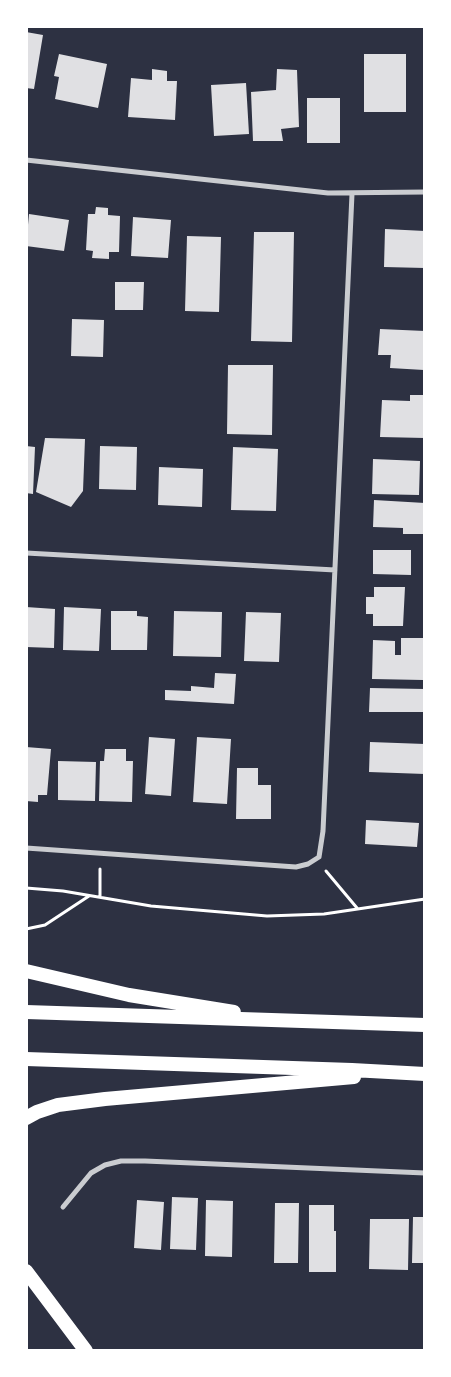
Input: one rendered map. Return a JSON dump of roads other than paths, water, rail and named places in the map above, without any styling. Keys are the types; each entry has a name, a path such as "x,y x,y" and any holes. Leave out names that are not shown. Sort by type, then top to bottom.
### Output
{"highway":[{"path":"26,970 129,995 294,1022"},
{"path":"26,1012 425,1025"},
{"path":"26,1059 425,1074"},
{"path":"26,1118 58,1105 104,1099 404,1073"},
{"path":"26,1271 86,1351"}],"street":[{"path":"26,160 328,193 425,192"},
{"path":"26,848 296,867 308,864 319,857 323,831 352,194"},
{"path":"26,553 335,570"},
{"path":"63,1207 91,1173 105,1165 121,1162 154,1161 425,1173"}]}
